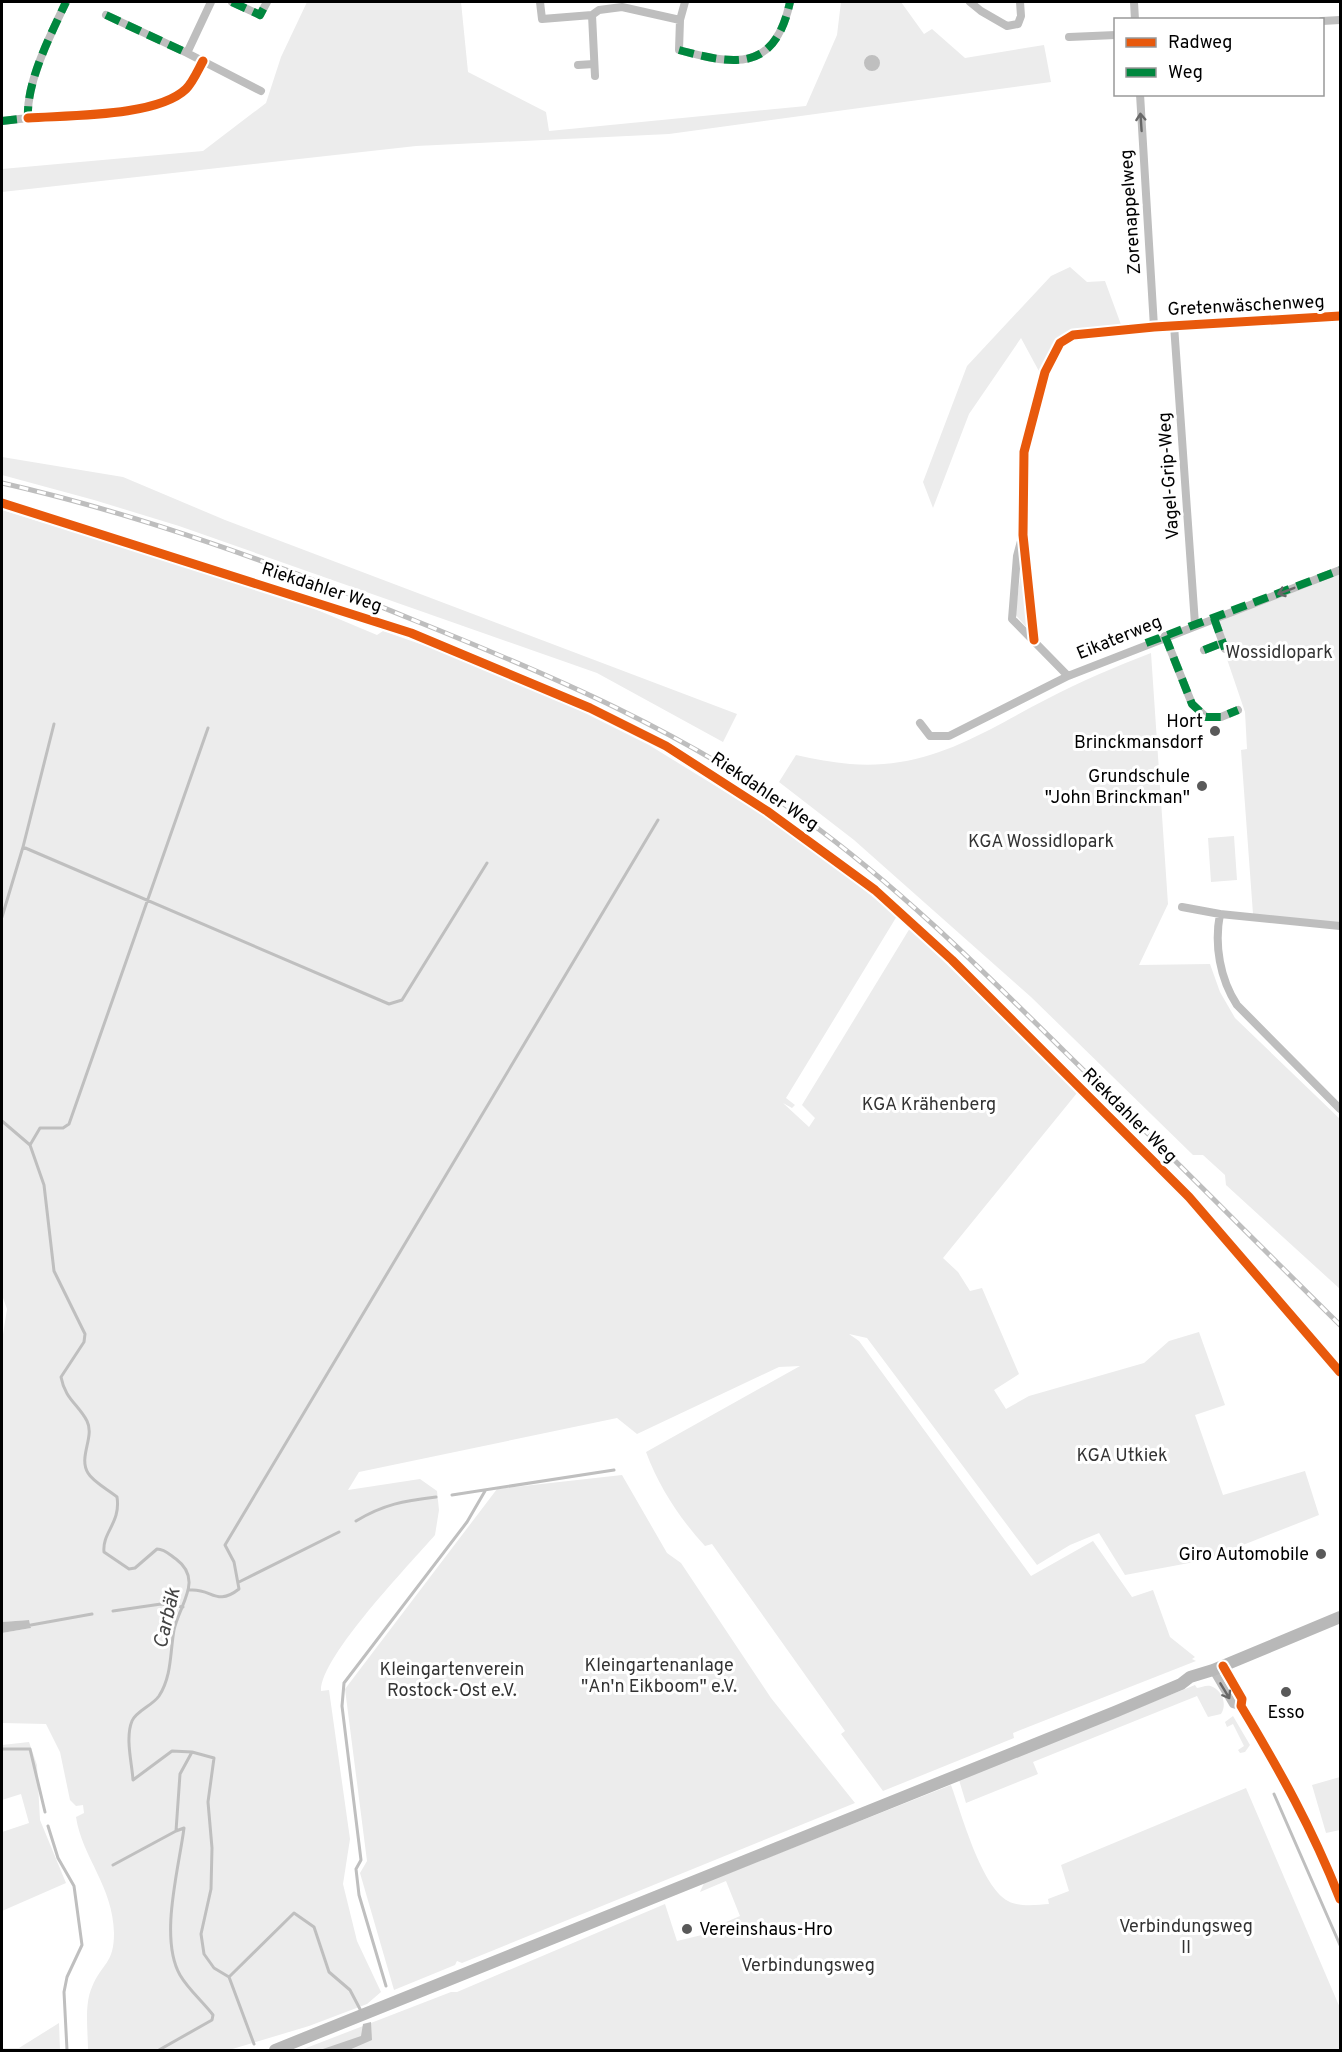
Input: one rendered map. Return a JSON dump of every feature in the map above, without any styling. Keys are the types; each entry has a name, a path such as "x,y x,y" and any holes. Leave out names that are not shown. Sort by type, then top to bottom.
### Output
{"main road":[{"path":"274,2050 1181,1684 1192,1682 1218,1668 1341,1617"}],"street":[{"path":"28,118 27,107 44,50 66,2"},
{"path":"187,52 211,2"},
{"path":"232,2 258,19 267,2"},
{"path":"540,2 542,19 592,15 599,10 622,7 680,20"},
{"path":"685,2 680,20 679,50 729,61 747,59 763,53 777,39 785,25 790,2"},
{"path":"970,2 1007,26 1018,24 1021,16 1020,2"},
{"path":"1134,2 1135,18"},
{"path":"106,15 187,52 261,91"},
{"path":"592,15 596,54 595,76"},
{"path":"1324,21 1341,20"},
{"path":"1069,37 1114,35"},
{"path":"2,121 149,108 169,101 187,88 203,61"},
{"path":"578,65 594,64"},
{"name":"Zorenappelweg","path":"1140,96 1154,327"},
{"name":"Gretenwäschenweg","path":"1023,535 1021,481 1024,452 1045,372 1060,343 1073,335 1174,325 1341,316"},
{"name":"Vagel-Grip-Weg","path":"1174,325 1195,624"},
{"name":"Riekdahler Weg","path":"2,503 81,530 141,546 411,633 590,708 666,746 767,810 875,890 952,960 1189,1197 1341,1372"},
{"path":"1023,535 1034,640"},
{"path":"1023,535 1017,556 1012,613 1017,625 1068,676"},
{"name":"Eikaterweg","path":"920,723 930,736 949,736 1068,676 1195,624 1341,570"},
{"path":"1204,650 1223,646 1214,618"},
{"path":"1165,636 1192,704 1206,717 1221,717 1238,710"},
{"path":"1182,907 1220,914 1341,926"},
{"path":"1220,914 1217,934 1221,966 1236,1005 1341,1108"},
{"path":"1218,1668 1233,1704 1241,1706 1273,1758 1316,1838 1341,1899"}],"green space":[{"path":"307,2 461,2 468,72 546,112 549,131 806,106 837,35 841,2 901,2 924,34 932,29 965,58 1044,45 1051,82 669,134 416,146 2,192 2,169 203,151 266,103 281,57"},
{"path":"1070,267 1087,282 1105,281 1123,330 1066,337 1041,375 1021,338 969,414 933,508 923,482 967,366 1051,276"},
{"path":"2,457 123,477 225,520 737,714 723,742 597,673 179,526 2,475"},
{"path":"2,510 291,599 377,635 383,631 443,652 573,707 649,745 792,833 897,916 786,1098 795,1105 792,1108 783,1103 809,1127 815,1118 802,1105 910,928 1077,1093 943,1258 958,1272 970,1291 982,1288 1019,1374 994,1390 1006,1409 1029,1396 1144,1363 1169,1341 1199,1332 1225,1405 1195,1415 1223,1495 1305,1471 1319,1515 1205,1560 1125,1575 1099,1533 1070,1545 1037,1565 867,1338 849,1334 859,1341 1031,1576 1093,1541 1132,1597 1153,1590 1170,1637 1195,1657 1192,1659 1196,1661 1013,1733 1014,1738 883,1791 841,1734 845,1731 712,1544 705,1546 679,1514 657,1478 646,1452 800,1366 779,1367 637,1434 617,1418 359,1472 348,1490 420,1479 437,1491 439,1510 435,1535 350,1634 335,1656 325,1676 321,1691 329,1690 350,1839 343,1884 357,1941 381,1992 367,2004 309,2026 229,2050 88,2050 87,2010 90,1994 96,1979 110,1957 114,1933 112,1916 103,1886 79,1832 76,1817 84,1813 83,1805 76,1806 70,1800 60,1752 46,1724 2,1723 2,1633 31,1628 29,1620 2,1622 2,1341 7,1309 2,1295"},
{"path":"1023,559 1028,629 1015,614"},
{"name":"Wossidlopark","path":"1340,573 1340,923 1253,914 1241,750 1247,749 1245,712 1214,621"},
{"name":"KGA Wossidlopark","path":"1151,653 1168,904 1139,965 1210,964 1220,992 1235,1018 1340,1119 1340,1289 1226,1185 1225,1175 1203,1155 1193,1155 1031,997 854,840 779,782 796,755 835,762 873,765 900,762 939,752 976,736 1073,686"},
{"path":"1234,836 1237,880 1211,882 1208,838"},
{"path":"622,1475 667,1553 681,1563 771,1698 855,1803 462,1963 457,1961 455,1965 394,1990 360,1873 367,1861 345,1689 497,1489"},
{"path":"1195,1685 1197,1688 1211,1686 1222,1695 1224,1703 1221,1714 1208,1717 1197,1696 1033,1762 1038,1774 966,1803 959,1780"},
{"path":"1233,1716 1250,1745 1245,1752 1240,1753 1238,1750 1244,1746 1233,1724 1227,1727 1225,1722"},
{"path":"29,1742 37,1765 40,1820 66,1883 2,1911 2,1832 29,1823 21,1794 2,1800 2,1745"},
{"path":"1340,1777 1340,1830 1326,1833 1312,1785"},
{"path":"951,1785 974,1849 989,1881 1008,1901 1028,1905 1049,1904 1048,1899 1069,1891 1061,1865 1246,1788 1340,2008 1340,2050 301,2050 451,1992 457,1992 665,1904 677,1941 714,1932 712,1928 740,1916 726,1881 700,1892 704,1883"},
{"path":"59,2023 60,2050 2,2050 2,2048 19,2048"}],"shaded area":[{"path":"872,55 878,57 880,63 878,69 872,71 866,69 864,63 866,57"},
{"path":"29,1620 31,1628 2,1633 2,1622"},
{"path":"371,2022 372,2040 349,2050 320,2050 361,2036 363,2024"}],"waterway":[{"path":"23,847 54,724"},
{"path":"30,1145 40,1128 63,1128 69,1124 208,728"},
{"path":"190,1590 219,1597 239,1589 234,1562 225,1545 658,820"},
{"path":"2,917 23,847 389,1004 402,1000 487,863"},
{"name":"Carbäk","path":"2,1121 30,1145 44,1185 54,1271 85,1334 84,1342 61,1377 65,1391 89,1427 85,1467 97,1483 117,1497 118,1506 104,1545 104,1552 129,1569 135,1568 157,1549 160,1549 176,1559 188,1575 189,1584 174,1630 170,1664 163,1688 159,1696 134,1717 130,1728 129,1743 133,1780 172,1751 192,1752 214,1758 208,1802 212,1848 211,1889 201,1934 204,1954 214,1968 229,1977 254,2044"},
{"path":"452,1495 614,1470"},
{"path":"386,1986 359,1895 356,1869 361,1860 342,1706 344,1683 467,1522 485,1491"},
{"path":"356,1521 394,1504 436,1497"},
{"path":"239,1582 339,1532"},
{"path":"113,1611 161,1604 183,1607"},
{"path":"31,1625 92,1614"},
{"path":"2,1749 30,1749 45,1812"},
{"path":"113,1865 176,1831 180,1774 192,1752"},
{"path":"1274,1794 1340,1945"},
{"path":"48,1826 58,1858 74,1886 82,1945 67,1977 64,1992 67,2050"},
{"path":"159,2050 212,2020 213,2015 183,1980 174,1960 171,1942 172,1903 184,1828 176,1831"},
{"path":"229,1977 294,1913 314,1927 329,1972 350,1990 361,2011"}],"railway":[{"path":"2,483 160,526 212,543 366,601 568,685 665,732 759,788 840,845 939,930 1340,1325"}],"marked path":[{"path":"2,121 28,118 28,104 35,74 66,2"},
{"path":"232,2 260,15 267,2"},
{"path":"679,50 719,59 751,58 764,52 774,41 783,25 790,2"},
{"path":"106,15 187,53"},
{"path":"1146,643 1340,570"},
{"path":"1214,618 1225,649"},
{"path":"1165,636 1192,704 1206,717 1221,717 1238,710"},
{"path":"1204,650 1222,643"}],"cycle path":[{"path":"28,118 112,113 155,105 173,98 186,89 203,61"},
{"path":"1034,640 1023,535 1024,452 1045,372 1060,343 1073,335 1154,327 1340,316"},
{"path":"2,503 411,633 590,708 666,746 767,811 875,890 952,960 1189,1197 1340,1372"},
{"path":"1223,1666 1242,1699 1241,1706 1307,1824 1340,1899"}],"place":[{"name":"Hort Brinckmansdorf","path":"1215,731"},
{"name":"Grundschule \"John Brinckman\"","path":"1202,786"},
{"name":"Giro Automobile","path":"1321,1554"},
{"name":"Esso","path":"1286,1692"},
{"name":"Vereinshaus-Hro","path":"687,1929"}],"park label":[{"name":"KGA Krähenberg","path":"929,1104"},
{"name":"KGA Utkiek","path":"1122,1455"},
{"name":"Kleingartenanlage \"An'n Eikboom\" e.V.","path":"659,1675"},
{"name":"Kleingartenverein Rostock-Ost e.V.","path":"452,1679"},
{"name":"Verbindungsweg II","path":"1186,1936"},
{"name":"Verbindungsweg","path":"808,1965"}]}
